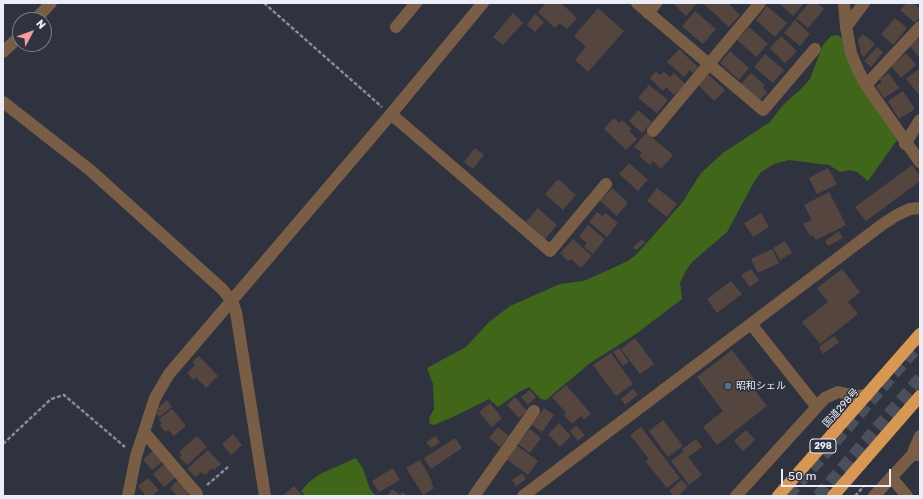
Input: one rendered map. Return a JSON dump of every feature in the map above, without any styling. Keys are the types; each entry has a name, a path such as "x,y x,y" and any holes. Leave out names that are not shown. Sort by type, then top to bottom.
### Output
{"highway":[{"name":"国道298号","path":"778,496 920,334"},
{"path":"833,496 920,396"}],"street":[{"path":"42,12 50,3"},
{"path":"396,27 416,3"},
{"path":"128,496 136,456 155,398 169,374 391,114 483,3"},
{"path":"637,3 763,110 815,49"},
{"path":"648,13 656,3"},
{"path":"653,131 760,3"},
{"path":"844,3 846,27 851,53 866,85 905,144 920,162"},
{"path":"846,27 864,3"},
{"path":"866,85 920,27"},
{"path":"3,52 12,44"},
{"path":"3,102 90,170 222,288 232,301 236,312 265,496"},
{"path":"391,114 550,251 606,184"},
{"path":"905,144 920,120"},
{"path":"523,496 883,224 910,209 920,208"},
{"path":"751,324 816,406"},
{"path":"736,496 816,406 825,398 838,392 857,396 868,395"},
{"path":"474,496 534,411"},
{"path":"144,432 197,494"},
{"path":"874,496 891,477 916,455 920,436"},
{"path":"891,477 907,496"}],"path":[{"path":"264,3 391,114"},
{"path":"3,444 51,399 64,395 136,456"},
{"path":"197,494 228,467"}],"green space":[{"path":"838,35 844,40 897,140 868,181 857,172 850,170 840,172 829,165 789,160 774,164 761,172 754,182 727,232 692,262 685,272 680,283 682,299 636,334 590,363 546,400 541,399 529,387 519,392 498,407 489,399 434,425 430,424 429,418 434,409 433,384 427,368 466,347 488,323 510,306 560,284 583,281 593,277 628,261 637,254 682,203 701,173 723,153 770,122 783,105 801,89 810,79 823,45 831,36"},
{"path":"356,458 363,469 370,489 376,496 305,496 301,491 309,482 320,474"}],"building":[{"path":"546,3 561,3 577,18 567,29 560,23 555,28 538,12"},
{"path":"673,3 697,3 686,16"},
{"path":"703,3 728,3 740,15 729,27"},
{"path":"779,3 804,3 793,16"},
{"path":"809,3 817,3 824,9 808,28 796,18"},
{"path":"907,3 914,3 920,9 920,17 915,23 900,10"},
{"path":"767,6 787,23 775,37 756,20"},
{"path":"598,8 624,31 588,72 575,60 586,47 574,36"},
{"path":"695,11 716,29 703,44 682,26"},
{"path":"513,13 523,23 503,45 493,37"},
{"path":"535,14 544,22 535,32 527,25"},
{"path":"895,18 907,28 893,45 881,34"},
{"path":"795,20 810,34 800,46 784,33"},
{"path":"749,27 768,44 756,57 737,40"},
{"path":"863,34 875,44 864,57 861,54 858,40"},
{"path":"781,36 797,51 785,63 770,48"},
{"path":"920,37 920,58 910,46"},
{"path":"877,47 883,52 871,67 864,61"},
{"path":"679,49 698,67 693,73 690,70 684,77 667,62"},
{"path":"730,51 749,68 739,80 720,63"},
{"path":"906,53 916,65 901,78 891,66"},
{"path":"765,54 784,70 773,83 754,67"},
{"path":"919,69 920,71 920,96 906,79"},
{"path":"656,71 660,75 664,72 670,77 674,73 685,84 674,95 666,87 663,91 650,78"},
{"path":"751,73 765,85 763,88 767,92 760,100 741,84"},
{"path":"889,73 899,88 884,98 876,86 882,82 880,79"},
{"path":"708,74 725,90 714,101 698,85"},
{"path":"649,85 668,100 657,113 638,98"},
{"path":"903,91 915,109 899,119 888,101"},
{"path":"638,110 652,122 642,133 629,121"},
{"path":"614,118 619,123 622,120 632,129 629,131 637,139 626,150 604,129"},
{"path":"646,133 673,155 661,169 653,161 650,165 639,156 642,153 634,147"},
{"path":"475,148 484,155 473,169 464,162"},
{"path":"629,163 648,180 638,191 619,174"},
{"path":"912,165 920,176 920,181 866,221 855,207"},
{"path":"828,168 837,184 817,194 809,178"},
{"path":"558,179 576,195 563,210 545,194"},
{"path":"612,188 628,203 617,216 600,201"},
{"path":"657,188 677,204 667,217 647,201"},
{"path":"829,192 846,225 816,240 813,235 810,236 803,224 812,220 804,205"},
{"path":"538,208 557,225 545,239 526,222"},
{"path":"597,212 602,216 606,213 618,223 607,237 589,222"},
{"path":"761,213 769,227 753,237 744,223"},
{"path":"588,225 605,239 593,254 584,247 587,243 579,237"},
{"path":"839,231 843,238 828,246 825,241"},
{"path":"573,239 592,256 581,268 571,259 568,261 560,253"},
{"path":"642,239 645,243 636,250 633,247"},
{"path":"785,241 792,253 780,260 773,248"},
{"path":"772,249 779,263 758,273 751,259"},
{"path":"751,269 759,280 750,287 741,275"},
{"path":"842,269 860,292 848,302 858,314 820,344 802,322 828,302 817,288"},
{"path":"731,281 742,294 717,313 707,299"},
{"path":"834,336 839,342 823,354 819,347"},
{"path":"635,338 654,364 640,374 621,349"},
{"path":"619,348 629,362 623,366 613,352"},
{"path":"732,350 758,384 753,388 767,406 717,445 703,427 723,411 697,377"},
{"path":"611,353 633,384 616,396 593,365"},
{"path":"199,356 218,376 206,388 196,377 194,380 187,373 195,365 192,362"},
{"path":"566,385 591,414 584,420 581,416 572,424 564,415 566,413 552,397"},
{"path":"633,389 638,395 625,405 621,399"},
{"path":"530,390 536,397 528,405 521,397"},
{"path":"515,397 527,411 519,418 507,405"},
{"path":"167,400 172,407 159,417 156,413 159,410 157,409"},
{"path":"490,403 502,418 492,427 479,412"},
{"path":"544,408 554,415 542,432 532,425"},
{"path":"172,409 186,426 174,436 168,430 165,432 160,425 162,423 159,419"},
{"path":"663,420 683,446 668,457 649,431"},
{"path":"559,423 571,436 560,447 548,434"},
{"path":"576,426 585,435 578,441 570,431"},
{"path":"498,427 509,436 500,447 489,438"},
{"path":"641,427 680,478 667,488 646,462 649,459 630,435"},
{"path":"530,429 541,438 530,453 518,444"},
{"path":"746,430 755,440 743,451 734,441"},
{"path":"233,434 242,445 231,455 222,444"},
{"path":"197,436 207,447 187,465 179,457 182,455 179,452"},
{"path":"436,436 440,442 431,448 426,442"},
{"path":"455,438 462,448 431,469 424,458"},
{"path":"696,439 702,447 688,457 702,475 689,485 671,461 684,451 682,449"},
{"path":"516,445 538,461 528,475 506,459"},
{"path":"208,450 221,464 214,470 212,468 205,475 201,472 196,477 187,469"},
{"path":"153,451 162,462 152,470 143,460"},
{"path":"420,460 432,481 431,482 434,488 423,495 406,468"},
{"path":"164,464 176,477 164,487 153,474"},
{"path":"393,468 400,480 379,492 372,481"},
{"path":"522,473 526,479 516,486 512,480"},
{"path":"148,478 159,490 152,496 146,496 138,486"},
{"path":"179,479 190,492 185,496 177,496 170,488"},
{"path":"681,480 688,486 678,496 674,496 669,491"},
{"path":"294,486 303,496 282,496"},
{"path":"392,489 400,495 402,492 408,496 387,496"}],"tunnel":[{"path":"788,496 920,344"},
{"path":"818,496 920,378"}],"place":[{"name":"昭和シェル","path":"728,386"}]}
